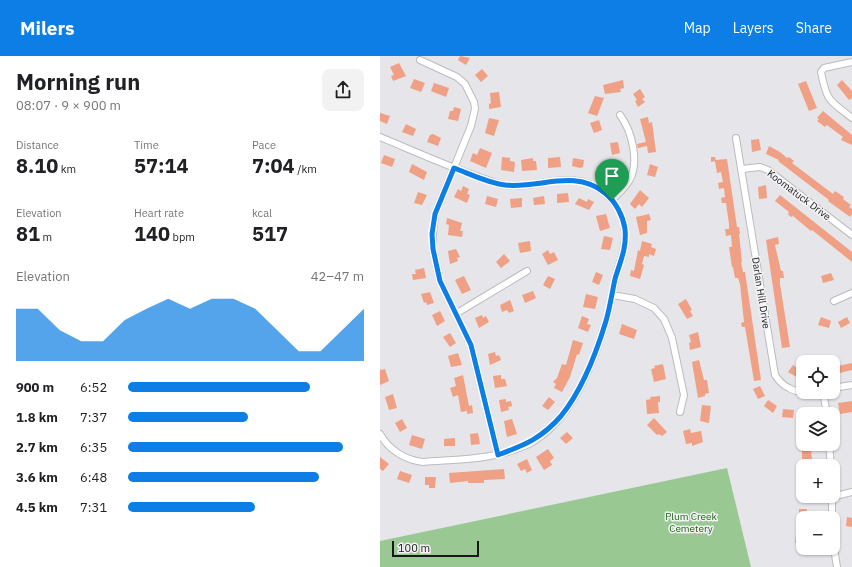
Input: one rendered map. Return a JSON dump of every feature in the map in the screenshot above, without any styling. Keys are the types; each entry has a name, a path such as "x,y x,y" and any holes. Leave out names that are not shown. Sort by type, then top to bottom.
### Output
{"street":[{"path":"420,60 457,77 465,84 474,102 474,118 435,214 432,234 433,249 440,281 471,345 498,455"},
{"path":"852,62 824,68 821,72 826,95 830,101 852,118"},
{"path":"612,200 630,180 634,167 633,148 628,128 620,115"},
{"path":"380,137 454,168 506,185 569,179 579,181 597,188 612,200 622,216 625,230 625,250 606,320 592,360 575,398 560,417 544,433 529,444 498,455 479,458 413,461 394,450 380,434"},
{"name":"Darlan Hill Drive","path":"736,138 775,375 784,386 796,391"},
{"name":"Koomatuck Drive","path":"742,169 760,167 768,170 852,235"},
{"path":"456,313 527,271"},
{"path":"834,301 852,293"},
{"path":"612,295 635,299 654,308 664,319 672,338 684,395 680,412"},
{"path":"840,387 852,384"},
{"path":"840,494 852,492"},
{"path":"836,555 838,567"}],"green space":[{"name":"Plum Creek Cemetery","path":"727,468 751,567 380,567 380,541"}],"building":[{"path":"460,56 470,58 466,65 458,60"},
{"path":"399,63 406,76 393,81 391,76 394,75 390,67"},
{"path":"482,69 488,76 481,82 475,75"},
{"path":"414,79 425,83 421,92 410,88"},
{"path":"623,80 624,88 620,89 621,92 605,94 603,85"},
{"path":"842,80 852,91 852,98 849,100 837,85"},
{"path":"806,81 817,108 809,111 798,84"},
{"path":"434,83 449,88 446,97 431,91"},
{"path":"640,89 645,97 642,99 645,102 638,107 635,101 637,100 633,94"},
{"path":"499,92 501,107 489,109 489,104 491,103 490,93"},
{"path":"595,96 604,98 597,116 588,113"},
{"path":"454,107 461,109 458,121 448,119 450,111 453,111"},
{"path":"823,111 852,135 852,145 841,140 843,137 827,125 825,127 817,121 819,119 817,118"},
{"path":"380,113 390,116 387,124 380,121"},
{"path":"648,117 649,123 652,122 656,152 648,153 647,146 638,148 637,144 646,142 640,119"},
{"path":"489,118 499,120 494,136 485,133"},
{"path":"599,120 602,130 594,133 590,123"},
{"path":"406,124 416,129 413,136 402,132"},
{"path":"433,134 441,138 438,146 427,142 430,135"},
{"path":"759,139 761,150 752,152 751,140"},
{"path":"618,142 620,153 612,155 610,143"},
{"path":"769,146 787,158 789,157 794,161 792,163 833,194 835,191 844,197 843,199 851,205 849,207 852,209 852,214 850,217 778,161 779,160 766,154"},
{"path":"480,148 492,153 486,168 470,161 473,153 477,155"},
{"path":"384,155 395,159 392,167 381,163"},
{"path":"502,157 510,158 510,161 515,162 514,172 501,170"},
{"path":"560,157 561,167 548,168 548,158"},
{"path":"711,157 715,157 716,160 727,159 737,227 739,227 740,234 741,262 743,272 745,272 761,380 754,381 745,327 742,327 741,323 744,322 740,284 738,278 735,278 732,267 729,247 732,247 731,235 726,236 725,229 729,229 729,224 726,203 722,203 721,198 725,197 724,188 719,189 718,183 723,182 721,172 717,173 715,161 711,162"},
{"path":"533,158 533,161 536,161 537,170 522,171 521,160"},
{"path":"573,158 584,160 583,167 580,168 572,166"},
{"path":"412,164 427,172 424,180 409,172"},
{"path":"650,164 658,167 655,177 647,175"},
{"path":"602,165 606,165 611,168 609,171 616,176 612,182 597,173"},
{"path":"766,185 767,198 759,199 758,187"},
{"path":"463,186 469,189 467,194 470,195 467,203 454,197 458,189 461,191"},
{"path":"640,190 649,198 642,207 639,204 635,209 630,204"},
{"path":"418,192 427,195 422,205 414,203"},
{"path":"568,193 569,202 557,203 557,194"},
{"path":"780,195 852,252 852,262 812,230 811,231 793,216 791,217 788,214 789,212 775,201"},
{"path":"487,196 498,199 496,207 485,204"},
{"path":"544,196 545,204 534,205 533,198"},
{"path":"522,198 522,207 511,208 510,199"},
{"path":"579,198 587,202 588,199 594,202 589,210 575,204"},
{"path":"606,214 610,228 600,231 596,216"},
{"path":"649,214 651,220 647,221 647,233 640,235 636,217"},
{"path":"447,218 462,223 460,231 463,231 462,237 448,235 449,225 446,224"},
{"path":"604,236 613,238 610,250 601,249"},
{"path":"778,237 779,244 775,245 781,271 783,271 784,278 780,278 780,284 790,347 782,348 766,240"},
{"path":"530,241 531,251 520,253 518,243"},
{"path":"642,241 652,244 651,247 656,249 654,256 649,254 649,257 644,256 642,264 644,265 640,279 630,276 631,270 634,271 638,250 640,251"},
{"path":"456,249 460,257 457,258 458,261 450,264 448,251"},
{"path":"548,250 550,254 554,252 558,260 548,265 542,254"},
{"path":"504,254 510,261 501,268 496,262"},
{"path":"424,268 426,278 413,280 412,274 416,274 415,270"},
{"path":"596,272 603,275 599,285 592,282"},
{"path":"831,273 834,280 823,283 821,276"},
{"path":"464,276 471,290 462,294 455,280"},
{"path":"548,276 555,279 550,289 543,285"},
{"path":"533,291 536,298 525,303 522,295"},
{"path":"430,292 434,303 427,305 426,302 424,303 421,294"},
{"path":"586,294 598,297 595,309 583,307"},
{"path":"686,299 692,310 690,311 693,316 687,319 678,304"},
{"path":"510,300 514,311 509,313 507,310 502,312 500,305"},
{"path":"440,311 445,321 437,326 432,315"},
{"path":"482,315 483,318 486,316 489,322 479,328 475,318"},
{"path":"582,316 589,319 587,324 591,325 588,332 578,328"},
{"path":"821,317 831,321 829,328 818,325"},
{"path":"847,317 850,323 841,328 838,322"},
{"path":"622,324 637,330 634,339 619,334"},
{"path":"698,332 701,347 690,350 689,343 691,342 689,335"},
{"path":"450,333 456,343 450,347 443,337"},
{"path":"573,340 583,343 579,355 577,354 570,377 562,392 554,388 556,384 553,382 557,378 562,364 566,365"},
{"path":"495,352 496,356 499,355 501,360 490,365 488,354"},
{"path":"458,353 462,365 451,367 448,356"},
{"path":"699,360 704,380 707,380 709,393 698,398 692,362"},
{"path":"852,363 852,370 840,373 840,366"},
{"path":"663,364 666,379 654,382 651,369 655,368 654,366"},
{"path":"793,365 796,367 796,377 788,372"},
{"path":"385,369 389,381 380,385 380,370"},
{"path":"463,375 469,406 472,405 473,413 467,414 467,411 461,412 458,395 453,397 450,388 456,386 454,378"},
{"path":"501,375 501,379 505,379 507,386 495,388 493,376"},
{"path":"760,386 765,396 758,399 753,389"},
{"path":"393,394 397,408 389,410 385,397"},
{"path":"660,396 660,402 658,402 659,413 647,414 646,400 651,399 650,397"},
{"path":"549,397 555,402 548,410 542,406"},
{"path":"506,399 506,402 511,401 512,406 508,407 509,410 501,412 499,400"},
{"path":"768,400 777,406 773,413 764,406"},
{"path":"852,401 852,412 840,414 840,407 838,403"},
{"path":"702,405 711,406 709,423 700,421"},
{"path":"783,409 794,410 793,418 782,417"},
{"path":"654,418 667,432 662,436 659,434 657,435 647,425"},
{"path":"402,419 407,428 400,432 395,423"},
{"path":"512,419 517,434 507,437 504,421"},
{"path":"690,429 691,433 701,431 703,442 692,446 692,443 686,444 683,431"},
{"path":"567,432 573,438 566,444 560,438"},
{"path":"478,433 480,444 471,445 470,434"},
{"path":"412,435 425,439 422,449 409,445"},
{"path":"455,438 455,446 444,446 444,439"},
{"path":"548,449 554,458 550,461 552,465 544,470 536,457"},
{"path":"802,451 811,451 812,459 802,459"},
{"path":"380,457 389,464 383,471 380,469"},
{"path":"527,459 532,470 527,473 525,469 521,471 517,464"},
{"path":"504,469 505,479 484,480 484,483 468,483 468,481 450,483 449,473"},
{"path":"400,471 412,475 409,483 397,479"},
{"path":"425,477 436,477 435,488 429,488 429,485 425,485"},
{"path":"799,509 807,509 807,511 799,511"},
{"path":"847,517 852,518 852,527 846,526"}],"route":[{"path":"454,168 506,185 569,179 579,181 597,188 612,200 622,216 625,230 625,250 615,279 606,320 592,360 575,398 560,417 544,433 529,444 498,455 471,345 440,281 433,249 432,234 435,214 454,168"}]}
